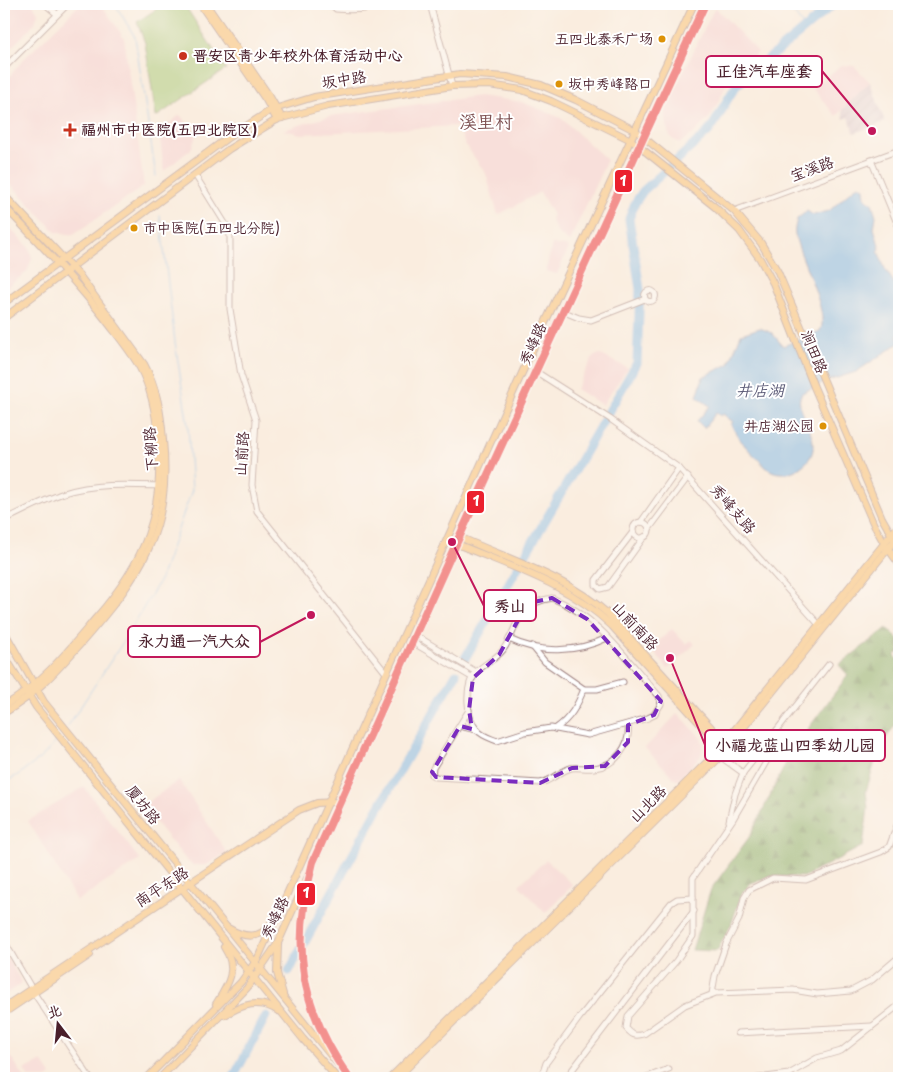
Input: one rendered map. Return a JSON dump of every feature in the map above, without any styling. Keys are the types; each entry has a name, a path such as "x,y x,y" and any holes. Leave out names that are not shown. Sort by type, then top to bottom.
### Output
{"main road":[{"path":"200,4 274,109"},
{"path":"206,4 279,119"},
{"name":"秀峰路","path":"147,1078 208,1017 249,973 254,964 330,803 386,673 694,4"},
{"name":"秀峰路","path":"160,1078 254,979 278,943 562,310 642,135 705,4"},
{"name":"坂中路","path":"61,260 245,126 274,109 308,98 450,75 507,77 541,85 576,100 642,135"},
{"name":"坂中路","path":"69,269 246,137 279,119 328,106 452,86 497,86 528,92 631,140"},
{"name":"涧田路","path":"642,135 734,211 756,236 778,272 892,538 899,548"},
{"path":"631,140 638,144"},
{"name":"涧田路","path":"638,144 722,213 739,230 760,259 773,283 851,474 884,543 899,564"},
{"name":"下柳路","path":"4,195 69,269 123,342 146,382 157,428 162,486 159,522 148,551 134,578 114,605 36,689 17,702"},
{"name":"下柳路","path":"4,206 61,260"},
{"path":"4,303 61,260"},
{"path":"4,318 69,269"},
{"name":"山北路","path":"397,1078 723,750 821,628 888,549 899,524"},
{"name":"山北路","path":"821,628 884,543 899,535"},
{"name":"山前南路","path":"459,541 574,589 600,607 723,750"},
{"name":"厦坊路","path":"4,631 36,689 68,731 254,964 277,984 283,995 349,1078"},
{"name":"厦坊路","path":"4,655 27,695 61,739 249,973 337,1078"},
{"path":"4,706 17,702"},
{"path":"4,713 17,702"},
{"name":"山北路","path":"390,1078 723,750"},
{"name":"南平东路","path":"4,1013 33,991 299,810 310,805 330,803 339,805"},
{"path":"226,927 242,936 256,935 268,928 280,910"},
{"path":"208,1017 227,988 232,972 230,957 219,935"},
{"path":"277,984 278,943"},
{"name":"南平东路","path":"4,1007 33,991"},
{"path":"217,1020 242,1006 264,1004 285,1016"}],"street":[{"path":"45,4 57,14"},
{"path":"4,68 68,4"},
{"path":"331,4 336,9 352,11 370,10 390,4"},
{"path":"430,4 452,86"},
{"name":"宝溪路","path":"734,211 899,150"},
{"path":"871,160 899,228"},
{"name":"山前路","path":"195,174 228,228 230,236 230,309 241,375 256,420 252,485 257,511 264,523 304,568 386,673"},
{"path":"562,310 579,318 591,320 632,302 646,299"},
{"name":"秀峰支路","path":"535,371 610,418 679,468 821,628"},
{"path":"679,468 641,522 635,525 633,532 596,580 596,585 600,589 608,587 688,478"},
{"path":"4,520 51,498 82,488 109,485 162,486"},
{"path":"641,522 646,523 649,529"},
{"path":"633,532 636,536 644,537"},
{"path":"460,726 477,730 497,741 525,732 555,729 588,735 628,725 654,715 661,701 659,696 587,618 552,598 534,602 523,611 499,655 476,672 470,688 469,710 470,720 477,730"},
{"path":"414,638 476,672"},
{"path":"414,638 473,678"},
{"path":"509,639 520,644 553,650 571,650 596,644 606,638"},
{"path":"532,646 545,662 584,688 597,689 622,682"},
{"path":"729,825 735,794 743,774 829,664"},
{"path":"555,729 568,718 577,706 584,688"},
{"path":"469,710 433,768 432,775 436,777 540,783 550,781 572,768 605,766 621,752 628,742 628,725"},
{"path":"568,718 573,731"},
{"path":"765,744 770,752 769,756 729,825 693,878 693,936 676,960 628,1016 626,1028 637,1036 644,1034 685,1005 712,994 793,990 817,994 851,991 872,980 899,958"},
{"path":"723,750 743,774"},
{"path":"712,994 715,976 726,944 740,919 744,898 749,890 773,878 806,880 881,852 889,847 899,820"},
{"path":"541,1078 546,1063 580,1017 671,903 677,899 693,898"},
{"path":"566,1078 694,911"},
{"path":"4,941 33,991 90,1078"},
{"path":"758,1078 789,1076 817,1058 841,1051 899,1005"},
{"path":"738,1033 873,1026"},
{"path":"644,1078 669,1069"}],"highlighted area":[{"path":"552,598 587,619 661,701 654,715 628,725 628,742 605,766 572,768 540,783 436,777 432,772 460,726 472,729 469,710 473,678 499,655 523,611 534,602"}],"shaded area":[{"path":"4,4 33,4 38,13 35,23 4,55"},
{"name":"福州市中医院(五四北院区)","path":"80,4 101,4 124,38 144,186 74,234 67,235 56,232 4,177 4,83 24,59"},
{"path":"715,7 758,52 726,86 712,115 692,135 680,143 672,139 668,132 665,110"},
{"path":"841,65 854,66 870,82 836,116 813,89"},
{"path":"870,82 885,122 854,133 849,117 844,119 842,110"},
{"path":"479,96 522,102 561,118 607,160 569,242 557,232 551,219 553,215 540,192 498,215 486,174 465,144 458,126 301,134 283,130 330,116"},
{"path":"180,115 195,133 195,139 191,149 164,171 159,131"},
{"path":"4,222 29,248 32,258 27,272 4,289"},
{"path":"552,244 569,247 557,274 546,271"},
{"path":"599,354 628,368 602,405 576,389 593,357"},
{"path":"672,629 686,644 691,640 695,644 668,669 651,648"},
{"path":"678,713 701,738 703,744 701,756 677,781 645,748"},
{"path":"179,780 227,853 206,865 193,865 187,861 142,806"},
{"path":"84,787 140,860 77,901 28,821"},
{"path":"546,860 573,885 545,913 519,885"},
{"path":"4,952 22,983 4,995"},
{"path":"4,1045 20,1071 25,1078 4,1078"},
{"path":"42,1061 51,1075 47,1078 29,1078 24,1070"}],"green space":[{"name":"晋安区青少年校外体育活动中心","path":"164,4 184,4 226,69 156,117 145,43 137,22"},
{"path":"887,628 899,640 899,652 895,655 899,663 899,720 880,746 866,791 868,808 863,846 804,877 770,876 751,883 742,893 731,925 717,951 692,950 711,889 750,836 793,749 848,675 839,665"}],"water":[{"name":"井店湖","path":"858,185 864,188 865,198 872,203 876,216 874,228 880,249 878,251 885,269 899,290 899,332 897,335 899,343 856,372 824,382 802,393 800,400 801,409 812,438 813,447 810,457 798,469 784,473 774,472 766,467 747,448 731,424 733,422 723,414 721,416 716,413 704,428 697,421 710,406 697,397 703,377 729,364 741,334 760,328 772,333 783,346 820,331 822,323 818,298 797,244 795,227 797,219 807,211 813,215 829,211"}],"waterway":[{"path":"115,4 135,37 156,176"},
{"path":"787,4 804,27"},
{"path":"464,660 637,363 640,289 629,219 635,203 643,191 708,132 737,85 834,4"},
{"path":"68,726 125,639 159,582 192,490 188,426 175,342 160,216"},
{"path":"289,971 379,807 456,674"},
{"path":"4,783 33,764 58,739"},
{"path":"233,1078 266,1016"}],"transit line":[{"name":"1","path":"349,1078 319,1026 304,974 302,921 313,862 456,544 705,4"}],"place":[{"name":"五四北泰禾广场","path":"662,39"},
{"name":"晋安区青少年校外体育活动中心","path":"183,56"},
{"name":"坂中秀峰路口","path":"559,84"},
{"name":"福州市中医院(五四北院区)","path":"70,130"},
{"name":"正佳汽车座套","path":"872,131"},
{"name":"市中医院(五四北分院)","path":"134,228"},
{"name":"井店湖公园","path":"823,426"},
{"name":"秀山","path":"452,542"},
{"name":"永力通一汽大众","path":"311,615"},
{"name":"小福龙蓝山四季幼儿园","path":"670,658"}],"district":[{"name":"溪里村","path":"486,122"}]}
